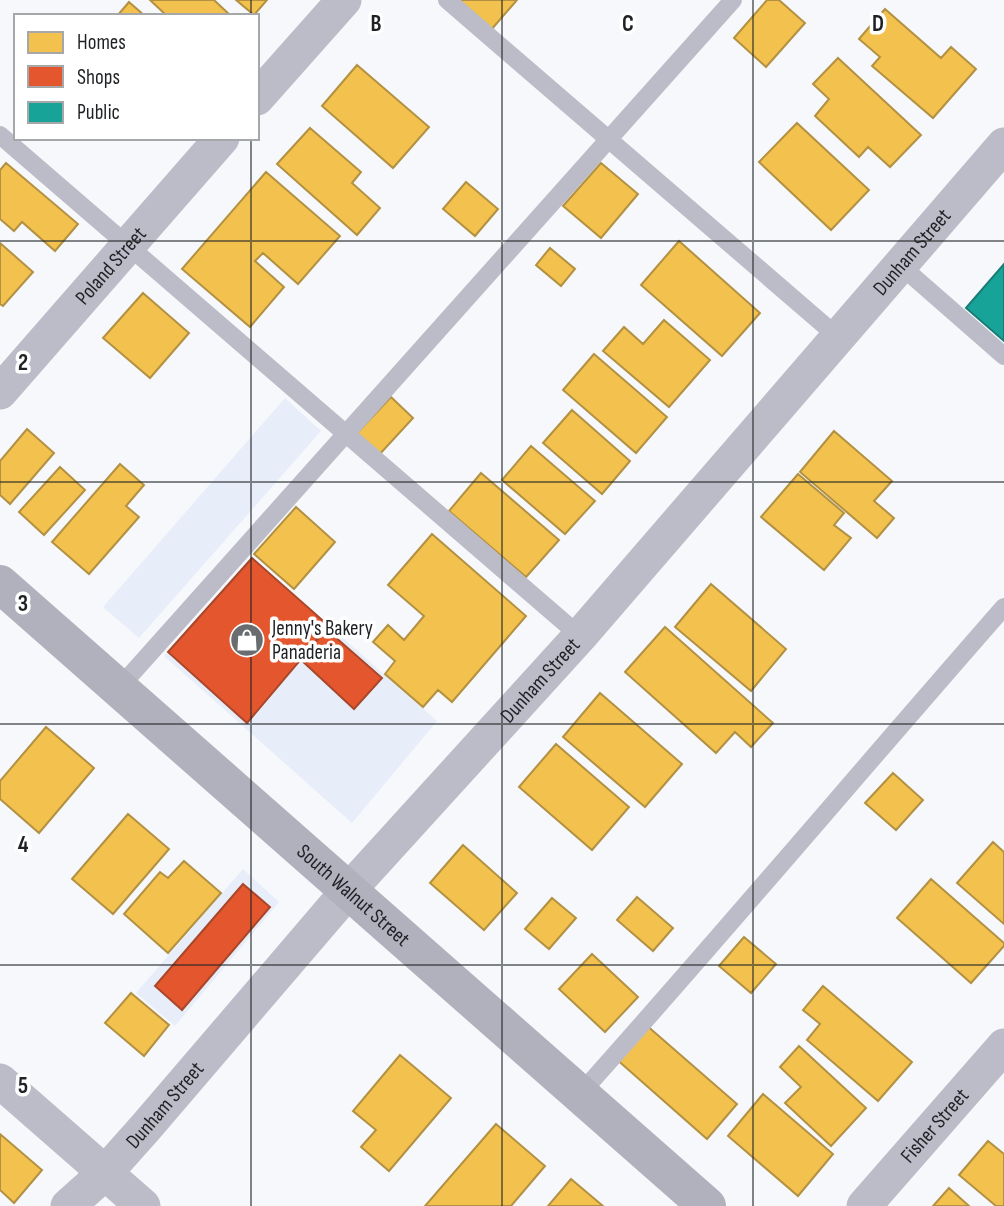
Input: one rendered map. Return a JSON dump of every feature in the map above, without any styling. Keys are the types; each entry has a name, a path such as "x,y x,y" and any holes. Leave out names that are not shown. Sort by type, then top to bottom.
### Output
{"street":[{"path":"259,97 344,0"},
{"name":"Poland Street","path":"0,392 220,140"},
{"name":"Dunham Street","path":"68,1206 105,1173 348,891 580,636 1004,145"},
{"name":"South Walnut Street","path":"0,584 707,1206"},
{"name":"Fisher Street","path":"864,1206 1004,1046"},
{"path":"0,1081 143,1206"}],"lane":[{"path":"447,0 838,337"},
{"path":"118,689 733,0"},
{"path":"0,135 580,636"},
{"path":"900,265 1004,356"},
{"path":"580,1094 1004,607"}],"shaded area":[{"path":"285,398 321,431 139,638 103,607"},
{"path":"252,558 437,721 352,823 164,656"},
{"path":"243,869 279,902 175,1026 136,993"}],"building: Homes":[{"path":"150,0 214,0 229,14 165,14"},
{"path":"236,0 267,0 253,14"},
{"path":"457,0 517,0 491,30"},
{"path":"767,0 779,0 805,23 766,67 734,38"},
{"path":"129,2 143,14 119,14"},
{"path":"885,9 941,58 951,47 976,69 933,118 872,66 880,57 859,39"},
{"path":"838,58 921,135 890,167 868,147 859,157 815,116 829,99 813,84"},
{"path":"357,65 429,127 393,168 322,106"},
{"path":"797,123 869,190 831,230 759,162"},
{"path":"310,128 361,172 352,183 380,208 357,235 277,164"},
{"path":"6,163 78,224 55,251 22,222 14,231 0,219 0,170"},
{"path":"601,163 638,194 601,238 563,206"},
{"path":"266,172 340,236 298,284 263,253 255,261 284,287 250,327 182,269"},
{"path":"466,182 498,209 475,236 443,209"},
{"path":"679,241 760,313 722,356 641,285"},
{"path":"0,243 33,272 3,306 0,304"},
{"path":"550,248 575,269 561,286 536,265"},
{"path":"143,293 189,333 150,378 103,338"},
{"path":"664,320 710,360 669,407 603,351 624,327 643,344"},
{"path":"594,354 667,417 636,453 563,390"},
{"path":"391,397 413,418 378,456 355,435"},
{"path":"572,410 630,461 602,494 543,443"},
{"path":"27,429 54,453 10,504 0,495 0,461"},
{"path":"834,431 892,481 874,501 894,518 877,538 800,472"},
{"path":"531,446 595,501 565,534 502,480"},
{"path":"120,464 144,485 126,506 139,517 89,574 52,542"},
{"path":"60,467 85,490 44,535 19,512"},
{"path":"481,473 559,540 526,577 449,511"},
{"path":"798,474 844,513 834,525 851,538 824,570 761,517"},
{"path":"296,507 335,542 294,589 254,554"},
{"path":"432,534 526,616 452,702 438,690 423,707 385,674 395,661 373,642 388,625 404,640 424,616 388,585"},
{"path":"711,584 786,649 751,691 675,627"},
{"path":"665,627 773,723 751,747 735,732 716,753 625,672"},
{"path":"600,693 682,764 645,807 563,737"},
{"path":"46,727 94,768 39,833 0,799 0,781"},
{"path":"556,744 629,807 592,850 519,787"},
{"path":"893,773 923,800 896,830 865,803"},
{"path":"128,814 169,849 113,914 72,879"},
{"path":"993,842 1004,852 1004,924 957,883"},
{"path":"463,845 517,893 484,930 430,883"},
{"path":"184,861 221,893 168,953 124,914 160,872 168,878"},
{"path":"931,879 1004,943 971,983 897,918"},
{"path":"637,897 673,928 653,951 617,920"},
{"path":"552,898 576,918 549,949 525,929"},
{"path":"744,937 776,964 751,993 719,966"},
{"path":"592,954 638,997 605,1032 559,989"},
{"path":"823,986 912,1062 878,1101 807,1040 820,1024 803,1010"},
{"path":"131,993 169,1025 144,1056 105,1023"},
{"path":"645,1024 737,1104 707,1139 615,1058"},
{"path":"799,1046 866,1108 831,1146 785,1103 801,1087 780,1067"},
{"path":"400,1055 451,1098 389,1171 361,1147 376,1130 353,1111"},
{"path":"763,1094 833,1154 798,1196 728,1136"},
{"path":"496,1124 545,1166 511,1206 425,1206"},
{"path":"0,1134 42,1170 14,1203 0,1190"},
{"path":"988,1141 1004,1154 1004,1206 996,1206 959,1175"},
{"path":"571,1179 603,1206 548,1206"},
{"path":"949,1188 969,1206 933,1206"}],"building: Shops":[{"name":"Jenny's Bakery Panaderia","path":"252,558 329,626 247,723 168,652"},
{"path":"326,629 382,678 354,709 300,659"},
{"path":"243,884 270,907 182,1010 155,986"}],"building: Public":[{"path":"1004,264 1004,341 966,308"}],"place":[{"name":"Jenny's Bakery Panaderia","path":"247,640"}]}
